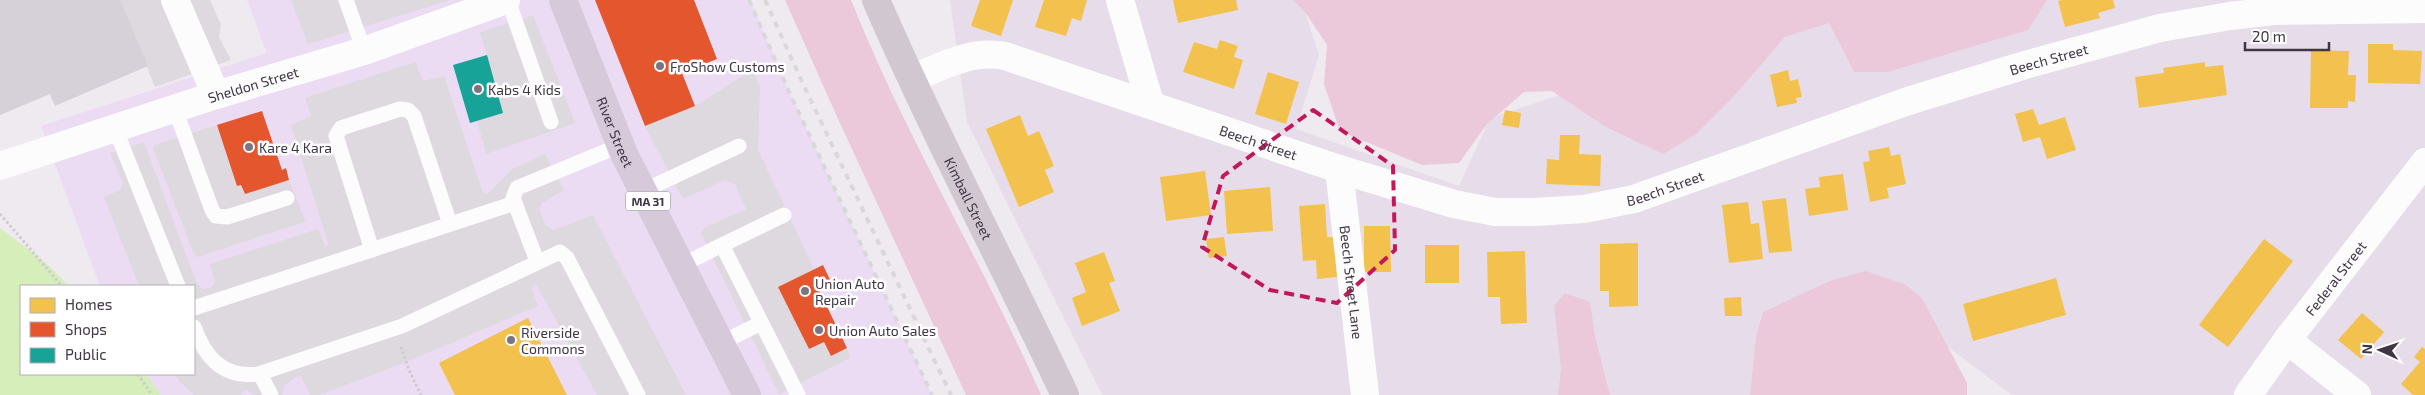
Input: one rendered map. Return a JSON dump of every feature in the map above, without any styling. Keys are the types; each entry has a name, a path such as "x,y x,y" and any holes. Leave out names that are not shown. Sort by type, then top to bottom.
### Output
{"highway":[{"name":"River Street","path":"563,0 621,146 680,266 747,395"}],"main road":[{"name":"Kimball Street","path":"876,0 910,79 1066,395"}],"street":[{"path":"175,0 216,95"},
{"name":"Sheldon Street","path":"0,166 216,95 364,51 459,8 507,0"},
{"path":"1120,0 1150,104"},
{"name":"Beech Street","path":"910,79 966,58 994,53 1339,169 1454,204 1495,212 1550,211 1610,205 1634,199 1766,150 1908,101 2025,65 2160,28 2273,11 2425,9"},
{"name":"Federal Street","path":"2248,395 2287,340 2425,162"},
{"name":"Beech Street Lane","path":"1339,169 1365,395"},
{"path":"2287,340 2357,395"}],"lane":[{"path":"346,0 364,51"},
{"path":"507,0 551,122"},
{"path":"175,109 212,210 216,216 227,217 287,198"},
{"path":"372,250 336,136 341,128 400,109 412,112 450,224"},
{"path":"115,128 178,285"},
{"path":"537,261 515,203 514,194 521,186 621,146"},
{"path":"643,191 739,146"},
{"path":"195,308 515,203"},
{"path":"680,266 784,215"},
{"path":"722,245 794,394"},
{"path":"195,328 202,346 210,358 218,365 239,374 260,374 402,326 537,261 560,252 568,258 638,395"},
{"path":"720,343 761,323"},
{"path":"260,374 271,395"}],"path":[{"path":"0,214 61,285"},
{"path":"409,370 421,395"},
{"path":"139,375 152,395"}],"highlighted area":[{"path":"1313,110 1393,166 1395,250 1337,303 1270,290 1202,247 1223,176"}],"shaded area":[{"path":"120,0 210,0 221,25 219,37 231,60 155,87"},
{"path":"247,0 750,0 790,94 932,395 161,395 147,375 195,375 195,285 100,285 41,126 267,53"},
{"path":"291,0 450,0 308,44"},
{"path":"785,0 851,0 895,100 994,296 1041,395 966,395"},
{"path":"950,0 1301,0 1319,55 1296,129 1459,186 1490,118 1848,0 2425,0 2425,395 2012,395 1893,306 1761,395 1102,395 967,122"},
{"path":"1293,0 2047,0 2028,30 1888,72 1854,72 1829,23 1785,37 1734,96 1695,135 1663,154 1604,126 1552,91 1524,92 1487,124 1459,163 1422,165 1340,131 1324,84 1327,45 1305,12"},
{"path":"533,15 575,123 486,154 477,121 503,113 480,32"},
{"path":"415,62 423,81 444,76 483,193 486,194 491,191 512,169 545,154 564,190 541,204 539,209 546,226 554,230 593,215 686,395 597,395 536,284 533,285 532,290 538,306 406,362 320,395 310,395 301,376 296,377 285,385 282,395 254,395 247,390 243,391 240,395 194,395 179,381 176,375 195,375 195,285 139,285 104,197 120,190 123,183 110,153 144,142 197,284 203,289 212,287 215,282 210,264 318,229 325,246 329,246 291,125 311,116 305,98"},
{"path":"752,70 760,87 758,150 814,269 779,287 809,349 824,342 831,356 847,348 850,358 779,394 701,233 704,228 746,209 735,184 725,180 683,199 645,126 695,106"},
{"path":"217,125 237,186 241,185 244,194 289,180 305,220 304,222 197,257 193,252 153,148 155,145"},
{"path":"0,228 46,263 68,285 20,285 20,375 147,375 161,395 0,395"},
{"path":"1866,271 1906,285 1922,298 1967,383 1967,395 1750,395 1756,337 1763,312 1832,280"},
{"path":"1565,293 1590,302 1595,336 1610,395 1558,395 1561,369 1554,306"}],"building: Homes":[{"path":"980,0 1013,0 1001,36 971,26"},
{"path":"1044,0 1087,0 1081,21 1072,18 1066,36 1035,27"},
{"path":"1173,0 1236,0 1238,10 1178,23"},
{"path":"2113,0 2115,8 2098,13 2100,18 2065,27 2058,1"},
{"path":"1220,40 1238,46 1234,57 1243,60 1234,89 1183,72 1194,42 1217,49"},
{"path":"2368,44 2393,44 2393,50 2422,51 2420,84 2368,83"},
{"path":"2311,50 2349,51 2348,75 2356,75 2355,102 2348,101 2348,108 2310,108"},
{"path":"2205,62 2205,67 2223,65 2227,95 2139,108 2135,77 2164,73 2163,68"},
{"path":"1788,70 1790,81 1798,79 1802,97 1796,98 1797,103 1777,107 1770,75"},
{"path":"1268,72 1299,82 1286,124 1255,114"},
{"path":"2033,109 2039,125 2065,117 2076,150 2047,159 2040,137 2023,142 2015,114"},
{"path":"1505,110 1521,113 1519,128 1502,125"},
{"path":"1020,115 1028,136 1039,131 1054,166 1045,170 1054,192 1019,207 986,129"},
{"path":"1560,135 1580,135 1579,154 1601,155 1600,186 1546,184 1547,159 1559,160"},
{"path":"1889,147 1891,156 1900,154 1906,184 1887,188 1889,198 1870,202 1863,162 1870,161 1868,151"},
{"path":"1205,171 1211,215 1166,221 1160,177"},
{"path":"1843,174 1848,210 1809,216 1805,189 1820,187 1819,177"},
{"path":"1270,187 1273,231 1227,234 1224,191"},
{"path":"1786,198 1792,251 1769,253 1762,201"},
{"path":"1748,202 1751,224 1759,223 1763,259 1729,263 1722,205"},
{"path":"1325,204 1327,237 1334,237 1337,277 1317,279 1316,260 1303,261 1299,206"},
{"path":"1364,226 1390,226 1391,272 1364,272"},
{"path":"1224,237 1227,256 1209,258 1206,239"},
{"path":"2264,239 2293,261 2228,347 2199,325"},
{"path":"1638,243 1638,306 1609,307 1609,291 1600,291 1600,244"},
{"path":"1425,245 1459,245 1459,283 1425,283"},
{"path":"1525,251 1527,323 1501,324 1500,297 1488,297 1487,252"},
{"path":"1104,252 1115,281 1109,283 1120,311 1082,326 1072,298 1086,292 1075,263"},
{"path":"2056,278 2066,315 1973,341 1963,304"},
{"path":"1741,297 1742,316 1725,316 1724,298"},
{"path":"2362,313 2384,332 2361,359 2338,340"},
{"name":"Riverside Commons","path":"528,318 567,395 455,395 439,363"},
{"path":"2422,347 2425,349 2425,395 2413,395 2401,384 2420,362 2414,357"}],"building: Shops":[{"name":"FroShow Customs","path":"595,0 694,0 717,59 682,73 695,106 645,126"},
{"name":"Kare 4 Kara","path":"262,111 282,170 286,168 289,180 245,194 241,185 237,186 217,125"},
{"path":"823,265 832,284 819,290 847,348 831,356 824,342 809,349 778,287"}],"building: Public":[{"name":"Kabs 4 Kids","path":"487,55 503,113 470,123 453,65"}],"building: Other":[{"path":"0,0 120,0 148,66 55,106 50,94 0,115"}],"railway":[{"path":"749,0 790,94 932,395"},
{"path":"765,0 951,395"}],"place":[{"name":"FroShow Customs","path":"660,66"},
{"name":"Kabs 4 Kids","path":"478,89"},
{"name":"Kare 4 Kara","path":"249,147"},
{"name":"Union Auto Repair","path":"805,291"},
{"name":"Union Auto Sales","path":"819,330"},
{"name":"Riverside Commons","path":"511,340"}]}
